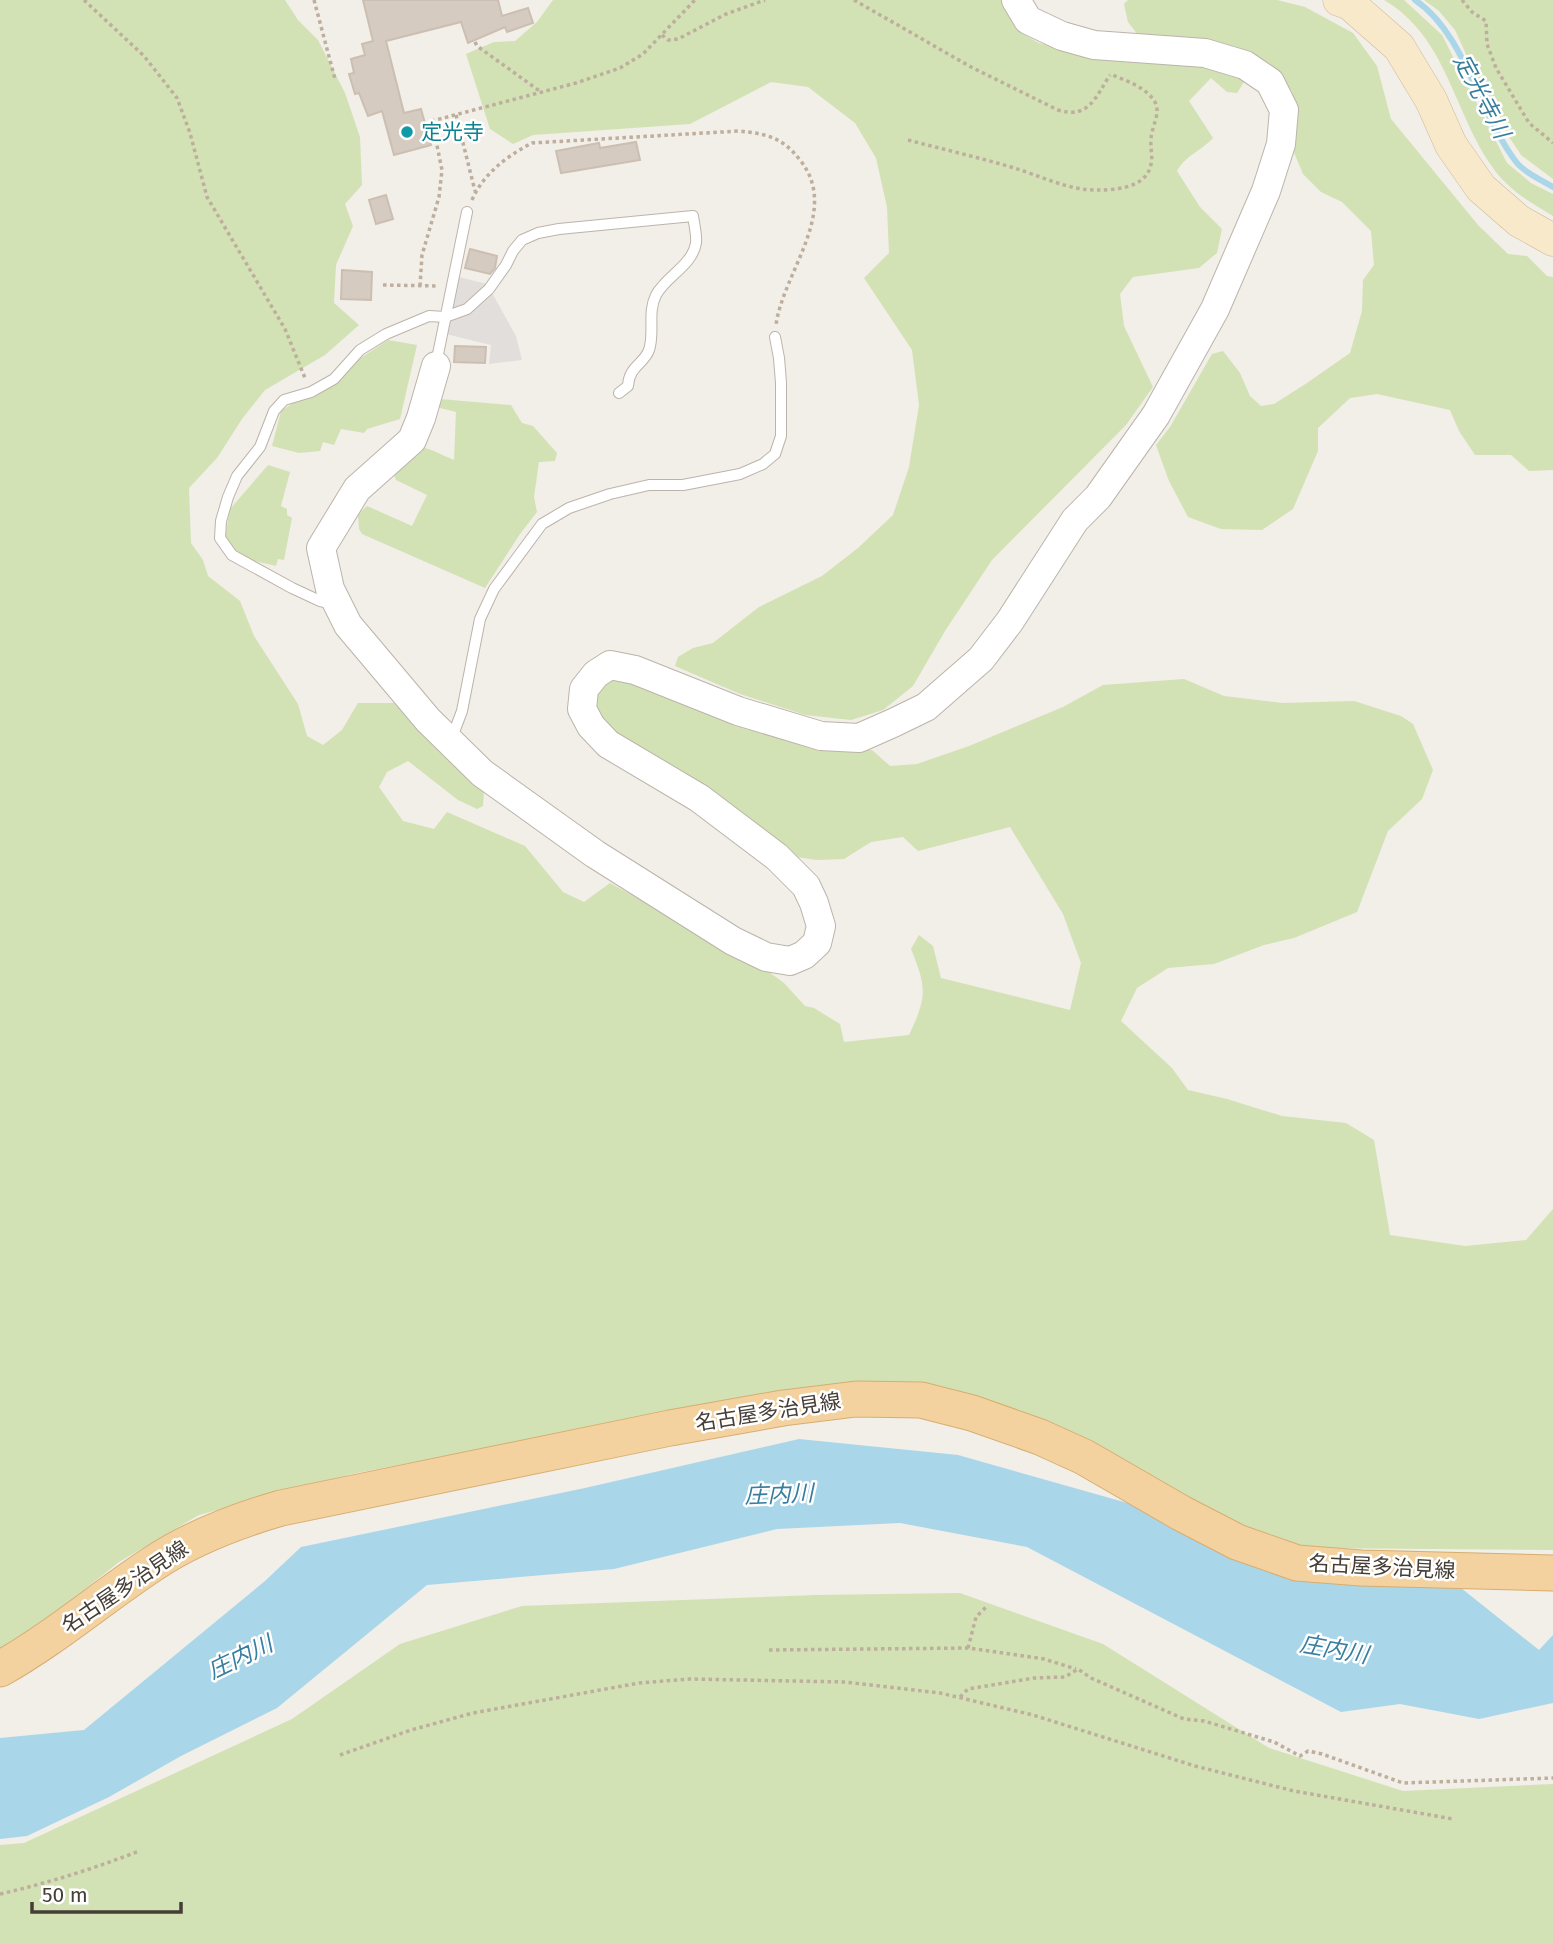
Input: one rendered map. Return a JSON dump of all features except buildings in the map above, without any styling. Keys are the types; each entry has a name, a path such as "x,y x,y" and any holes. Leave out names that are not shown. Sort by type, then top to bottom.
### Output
{"main road":[{"path":"1339,0 1350,4 1399,47 1431,100 1451,145 1481,188 1519,221 1553,240"},
{"name":"名古屋多治見線","path":"0,1669 28,1653 155,1562 208,1533 243,1519 281,1508 670,1428 783,1408 856,1399 921,1400 972,1413 1029,1433 1084,1457 1237,1542 1297,1563 1361,1568 1553,1573"}],"street":[{"path":"436,366 412,440 357,489 321,548 330,589 348,625 449,743 482,773 595,854 733,941 766,957 790,961 804,955 817,943 821,926 806,886 777,857 699,798 608,744 591,726 582,709 584,689 596,674 610,665 635,670 738,712 821,736 859,738 926,707 981,659 1010,621 1074,520 1098,496 1156,415 1214,309 1266,191 1281,144 1284,110 1270,82 1245,65 1205,53 1101,46 1062,36 1028,20 1016,0"}],"lane":[{"path":"436,366 467,212"},
{"path":"338,604 320,601 232,555 220,538 221,521 237,476 260,447 274,411 284,400 311,392 334,379 360,351 386,334 429,316 445,317 467,309 489,289 522,240 538,233 559,229 693,216 696,244 685,265 669,277 656,296 650,313 649,352 636,364 628,377 628,386 619,393"},
{"path":"449,743 462,711 480,620 494,589 542,524 569,508 610,494 649,485 683,485 740,474 763,464 775,454 780,436 781,383 775,337"}],"path":[{"path":"84,0 144,56 177,98 190,132 207,197 285,329 311,392"},
{"path":"314,0 335,79"},
{"path":"420,286 422,255 439,197 442,170 432,121 598,77 620,68 643,54 695,0"},
{"path":"662,36 668,40 678,38 726,13 765,0"},
{"path":"855,0 971,67 1058,110 1070,113 1089,106 1110,74"},
{"path":"1462,0 1472,12 1486,20 1487,44 1496,68 1529,123 1553,143"},
{"path":"475,42 541,92"},
{"path":"908,140 1013,167 1080,189 1097,191 1127,187 1140,181 1148,175 1152,162 1151,137 1157,112 1155,102 1139,86 1110,74 1100,55 1101,46"},
{"path":"456,115 475,193"},
{"path":"467,212 475,193 491,171 513,152 532,143 739,131 767,134 789,146 805,166 814,192 815,214 777,318 775,337"},
{"path":"383,285 452,287"},
{"path":"968,1648 976,1617 986,1607"},
{"path":"769,1650 968,1648 1044,1660 1078,1670 1184,1719 1204,1721 1274,1742 1300,1756 1308,1751 1322,1754 1403,1783 1553,1778"},
{"path":"960,1697 968,1689 1034,1678 1065,1677 1078,1670"},
{"path":"340,1755 411,1730 473,1713 639,1683 690,1679 845,1682 960,1697 1033,1715 1195,1766 1294,1791 1453,1819"},
{"path":"0,1894 99,1867 139,1851"}],"green space":[{"path":"0,0 285,0 298,20 318,40 345,93 360,137 362,185 345,204 353,226 336,265 334,303 359,325 325,355 265,390 242,419 217,458 189,488 191,543 203,560 208,576 240,601 254,636 298,704 307,736 323,745 342,730 358,703 394,703 484,792 483,806 477,809 458,800 408,761 387,772 379,787 403,821 434,829 447,812 525,846 563,892 584,902 610,883 762,967 784,983 805,1006 814,1008 840,1024 844,1042 909,1035 923,992 911,949 919,935 933,946 941,978 1070,1010 1081,963 1063,914 1010,827 918,851 903,837 871,842 844,859 817,860 789,856 614,738 596,717 594,693 606,681 620,677 816,744 872,750 890,766 917,764 969,746 1063,707 1103,685 1184,679 1224,696 1283,703 1354,701 1401,716 1413,724 1433,770 1422,799 1388,831 1357,912 1294,938 1264,945 1214,964 1168,968 1137,988 1121,1021 1172,1068 1188,1090 1282,1116 1346,1123 1374,1140 1390,1235 1465,1246 1526,1240 1553,1209 1553,1550 1309,1548 1232,1521 943,1388 551,1436 352,1474 199,1515 119,1562 21,1640 0,1652"},
{"path":"553,0 1006,0 1009,16 1023,34 1039,43 1068,50 1232,68 1244,82 1237,93 1227,92 1211,78 1189,101 1213,138 1177,171 1200,207 1222,229 1217,253 1199,268 1133,277 1120,294 1124,326 1153,387 1126,425 992,560 945,631 913,686 883,710 851,720 805,715 740,694 675,666 678,657 693,648 713,643 759,607 822,576 858,548 893,515 909,467 919,405 912,350 864,278 889,253 887,207 876,158 855,123 808,87 771,82 690,124 533,135 513,144 490,129 466,54 494,42 515,41 537,22"},
{"path":"1128,0 1277,0 1305,7 1353,33 1377,66 1391,119 1478,225 1508,254 1527,256 1547,276 1553,277 1553,470 1529,471 1511,455 1475,455 1459,431 1450,410 1377,394 1350,398 1318,428 1318,451 1293,509 1262,530 1221,529 1188,517 1169,481 1156,445 1170,427 1212,354 1223,351 1240,373 1250,396 1261,406 1274,404 1350,353 1362,311 1363,280 1374,265 1371,231 1342,202 1321,192 1303,174 1290,143 1295,118 1292,91 1266,63 1234,46 1138,35 1128,22 1124,4"},
{"path":"1384,0 1404,0 1442,35 1507,163 1531,183 1553,194 1553,216 1519,194 1497,173 1478,144 1447,75 1422,33 1405,15"},
{"path":"1424,0 1553,0 1553,179 1521,155 1492,111 1455,30 1439,11"},
{"path":"388,340 417,345 400,419 367,429 364,433 341,429 334,445 323,442 320,451 299,453 272,446 281,411"},
{"path":"440,399 511,405 522,423 533,426 557,453 555,461 539,462 534,497 537,512 485,588 362,534 359,529 358,514 367,506 412,526 427,495 396,480 392,468 410,453 422,448 454,460 456,412 440,408"},
{"path":"268,465 290,472 281,506 287,509 287,515 292,518 284,560 278,559 276,566 241,555 225,537 230,509"},
{"path":"960,1593 1103,1644 1269,1748 1403,1791 1553,1784 1553,1944 0,1944 0,1845 24,1843 292,1719 400,1644 522,1606 816,1595"}],"shaded area":[{"path":"459,277 487,284 516,336 522,360 489,364 491,345 446,334"}],"water":[{"name":"庄内川","path":"799,1439 958,1455 1138,1506 1461,1588 1539,1650 1553,1635 1553,1703 1479,1719 1400,1704 1341,1712 1027,1547 900,1523 777,1529 614,1569 427,1585 277,1708 181,1756 109,1797 27,1836 0,1839 0,1738 84,1730 265,1581 301,1547 585,1488"}],"waterway":[{"name":"定光寺川","path":"1415,0 1447,33 1460,54 1492,122 1517,163 1553,187"}],"place":[{"name":"定光寺","path":"407,132"}]}
